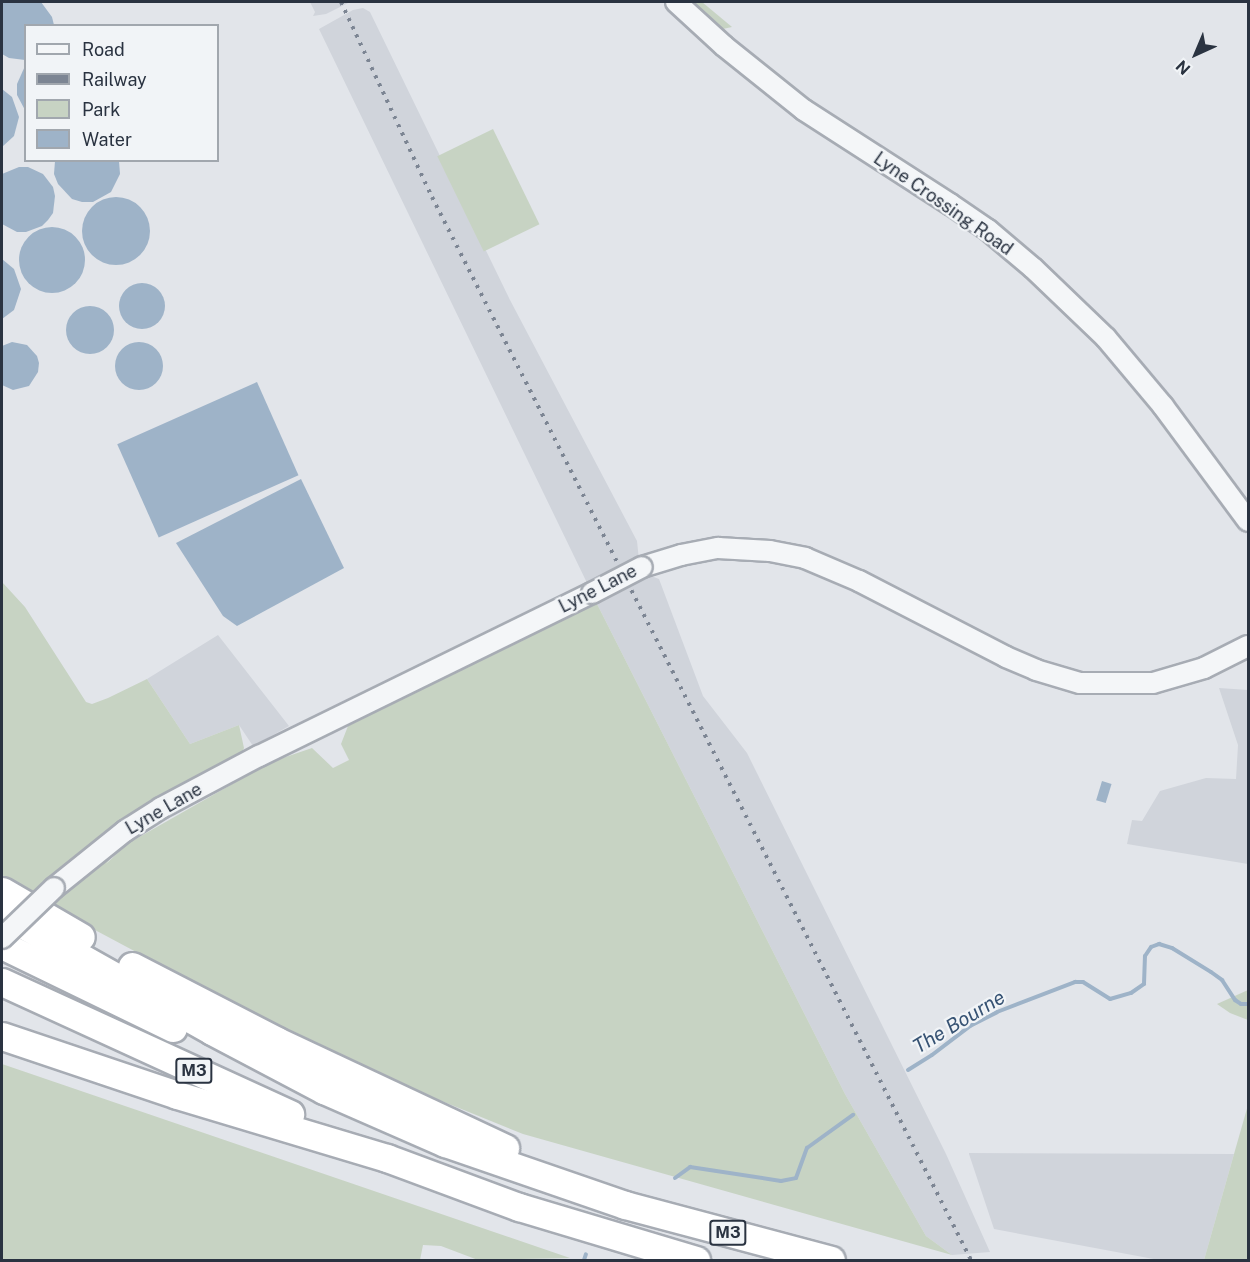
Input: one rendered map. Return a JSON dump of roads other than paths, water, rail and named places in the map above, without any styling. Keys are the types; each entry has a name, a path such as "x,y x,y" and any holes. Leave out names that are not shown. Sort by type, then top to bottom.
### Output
{"highway":[{"path":"2,891 134,967 246,1026 498,1144 584,1193"},
{"path":"2,913 212,1031 324,1090"},
{"name":"M3","path":"2,945 266,1071 324,1090 446,1143 584,1193 831,1260"},
{"name":"M3","path":"2,982 387,1158 519,1207 696,1260"},
{"path":"2,1036 177,1095 387,1158"}],"street":[{"name":"Lyne Crossing Road","path":"676,2 724,46 804,110 988,230 1033,268 1106,338 1163,406 1248,521"},
{"name":"Lyne Lane","path":"2,938 54,888 125,831 160,808 259,756 642,567 681,555 718,548 770,551 806,558 859,581 1006,657 1036,670 1080,683 1153,683 1204,668 1248,646"}],"water":[{"path":"2,2 41,2 52,17 54,24 24,24 24,60 9,58 2,54"},
{"path":"24,68 24,108 17,95 17,84"},
{"path":"2,89 12,97 19,117 14,136 2,147"},
{"path":"55,162 119,162 120,174 111,192 93,202 72,199 58,184 54,174"},
{"path":"19,167 28,167 43,174 53,187 55,196 53,213 48,220 42,226 26,232 17,232 2,224 2,174"},
{"path":"116,197 129,200 140,207 147,218 150,231 147,244 140,255 129,262 116,265 103,262 92,255 85,244 82,231 85,218 92,207 103,200"},
{"path":"45,227 59,227 71,232 80,241 85,260 83,273 76,284 59,293 45,293 33,288 24,279 19,267 19,253 24,241 33,232"},
{"path":"2,259 14,269 21,289 14,310 2,319"},
{"path":"147,283 159,289 164,297 164,315 159,323 151,328 137,329 129,326 122,319 119,301 122,293 129,286"},
{"path":"90,306 107,313 114,330 107,347 90,354 73,347 66,330 73,313"},
{"path":"12,342 27,345 37,356 39,363 38,372 29,386 13,390 2,385 2,346"},
{"path":"134,342 144,342 156,349 163,361 163,371 156,383 144,390 134,390 119,379 115,371 115,361 126,346"},
{"path":"257,382 298,475 159,537 117,444"},
{"path":"301,479 344,568 237,626 223,616 176,543"},
{"path":"1102,781 1112,784 1106,803 1096,800"}],"waterway":[{"name":"The Bourne","path":"908,1070 970,1026 997,1012 1075,982 1083,982 1110,999 1131,993 1144,984 1145,956 1151,947 1159,944 1172,948 1211,972 1222,980 1235,1000 1241,1004 1248,1004"},
{"name":"The Bourne","path":"675,1178 690,1167 781,1181 796,1178 807,1148 853,1115"},
{"name":"The Bourne","path":"584,1260 586,1254"}],"railway":[{"path":"341,2 432,197 971,1260"}]}
